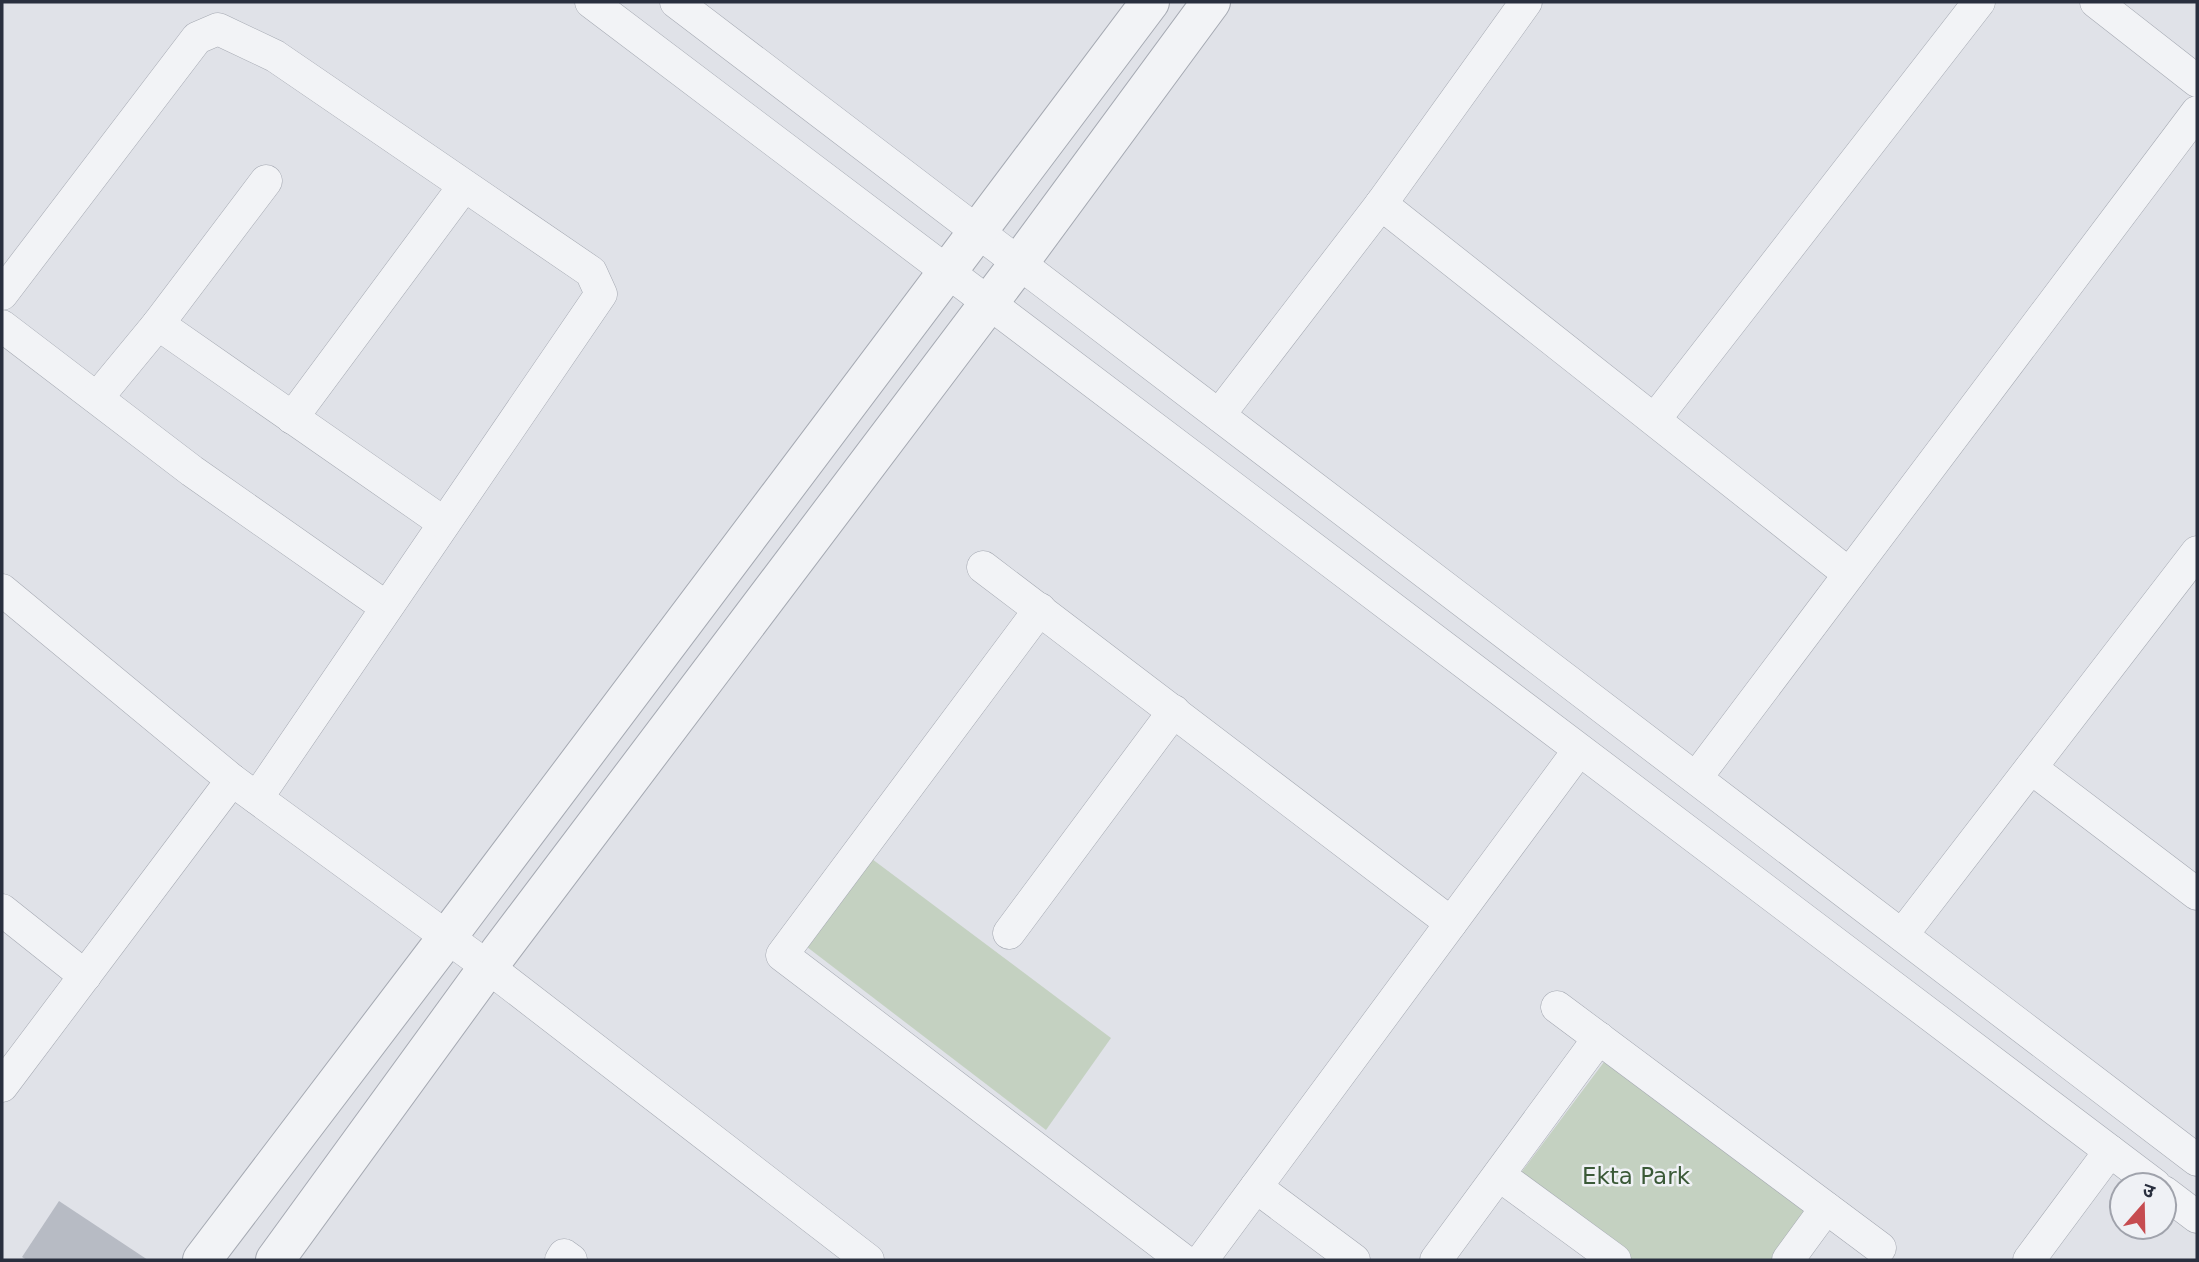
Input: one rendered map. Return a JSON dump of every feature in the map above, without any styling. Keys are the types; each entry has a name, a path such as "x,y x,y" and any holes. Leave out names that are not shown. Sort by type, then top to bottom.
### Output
{"street":[{"path":"591,2 2136,1171"},
{"path":"676,2 2197,1160"},
{"path":"202,1260 448,938 946,270 1150,2"},
{"path":"275,1260 488,967 1019,263 1211,2"},
{"path":"1219,415 1381,204 1526,2"},
{"path":"1655,419 1979,2"},
{"path":"2096,2 2197,81"},
{"path":"2,294 197,38 218,29 275,56 590,272 601,294 257,798"},
{"path":"1696,778 2197,112"},
{"path":"97,398 158,324 266,181"},
{"path":"292,418 464,186"},
{"path":"1381,204 1849,574"},
{"path":"158,324 444,523"},
{"path":"2,326 192,471 386,607"},
{"path":"1902,935 2197,552"},
{"path":"983,567 1451,923"},
{"path":"2,590 232,780 488,967 868,1260"},
{"path":"1040,609 782,954 1183,1260"},
{"path":"1009,933 1174,712"},
{"path":"1202,1260 1579,750"},
{"path":"2031,768 2197,892"},
{"path":"2,1086 232,780"},
{"path":"2,910 85,976"},
{"path":"1557,1007 1880,1248"},
{"path":"1436,1260 1599,1038"},
{"path":"2029,1260 2110,1151"},
{"path":"1499,1175 1615,1260"},
{"path":"1256,1186 1354,1260"},
{"path":"2178,1203 2197,1217"},
{"path":"1788,1260 1826,1208"},
{"path":"561,1260 565,1255 571,1260"}],"green space":[{"path":"872,859 1111,1038 1046,1130 807,947"},
{"name":"Ekta Park","path":"1604,1062 1807,1213 1771,1260 1628,1260 1517,1178"}],"building":[{"path":"59,1201 148,1260 27,1260 22,1257"}]}
